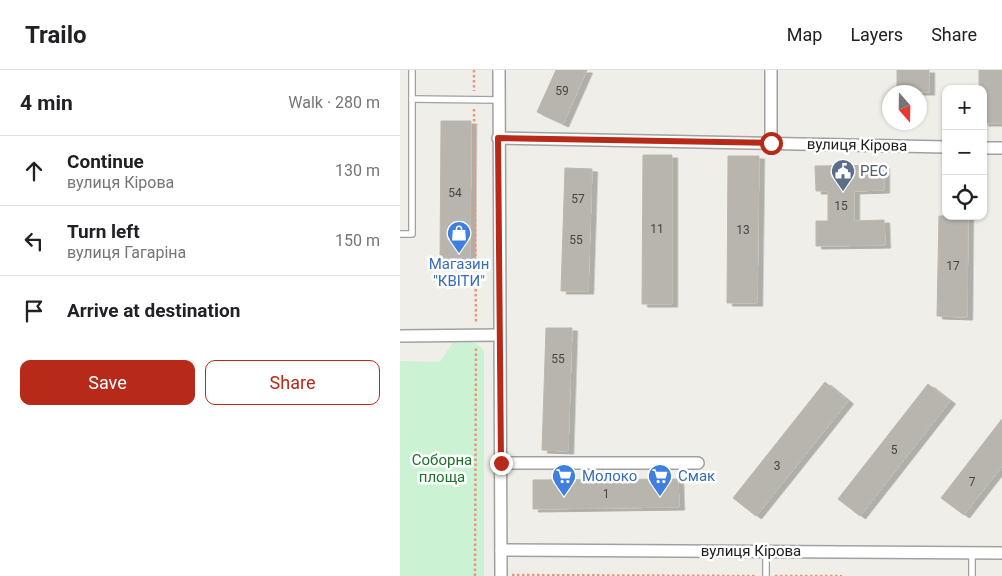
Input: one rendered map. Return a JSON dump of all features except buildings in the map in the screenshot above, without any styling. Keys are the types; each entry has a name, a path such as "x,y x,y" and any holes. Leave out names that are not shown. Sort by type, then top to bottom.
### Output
{"street":[{"path":"499,70 501,576"},
{"path":"771,143 772,70"},
{"name":"вулиця Кірова","path":"498,138 942,147"},
{"path":"987,148 1002,148"},
{"path":"400,336 500,335"},
{"path":"501,463 698,463"},
{"name":"вулиця Кірова","path":"501,550 1002,553"}],"lane":[{"path":"400,234 412,234 412,70"},
{"path":"412,99 499,100"},
{"path":"766,551 766,576"},
{"path":"972,552 972,576"}],"path":[{"path":"501,576 842,576"}],"green space":[{"name":"Соборна площа","path":"453,342 475,343 484,352 484,576 400,576 400,361 440,362"}],"place":[{"name":"РЕС","path":"843,192"},
{"name":"Магазин \"КВІТИ\"","path":"459,254"},
{"name":"Молоко","path":"564,497"},
{"name":"Смак","path":"660,497"}],"route":[{"path":"501,463 498,138 771,143"}]}
